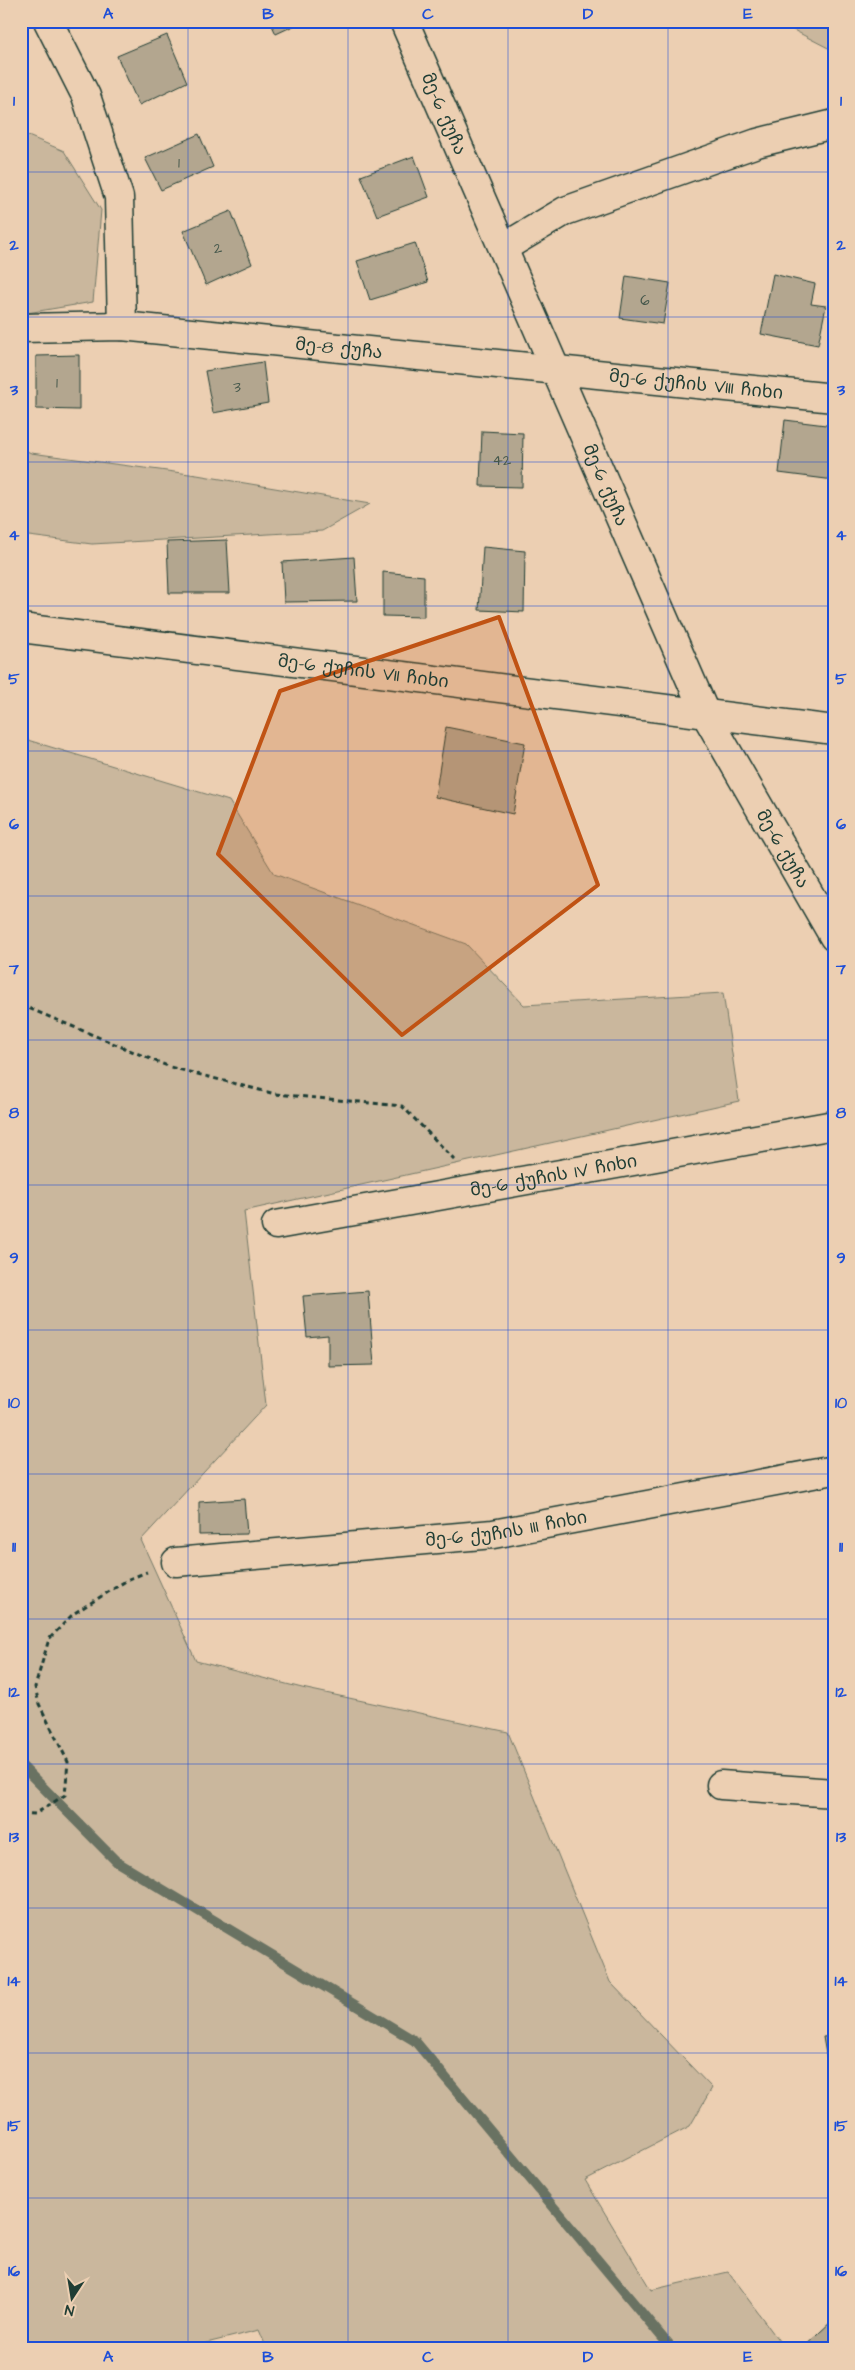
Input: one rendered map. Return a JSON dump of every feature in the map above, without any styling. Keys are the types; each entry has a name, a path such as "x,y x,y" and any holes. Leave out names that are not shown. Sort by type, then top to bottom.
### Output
{"street":[{"path":"48,21 86,96 119,197 122,326"},
{"name":"მე-6 ქუჩა","path":"404,21 705,712 834,937"},
{"path":"503,248 565,210 756,143 834,124"},
{"name":"მე-8 ქუჩა","path":"21,328 122,326 556,371"},
{"name":"მე-6 ქუჩის VIII ჩიხი","path":"556,371 834,398"},
{"name":"მე-6 ქუჩის VII ჩიხი","path":"21,628 705,712 834,730"},
{"name":"მე-6 ქუჩის IV ჩიხი","path":"276,1225 834,1125"},
{"name":"მე-6 ქუჩის III ჩიხი","path":"176,1562 493,1534 834,1470"},
{"path":"722,1785 834,1793"}],"path":[{"path":"21,1005 170,1067 275,1094 402,1106 482,1188"},
{"path":"21,1813 35,1814 65,1795 68,1762 39,1704 35,1687 48,1639 73,1614 129,1579 176,1562"}],"highlighted area":[{"path":"499,617 598,885 402,1035 218,854 280,691"}],"shaded area":[{"path":"776,21 834,21 834,51"},
{"path":"21,133 64,151 101,210 93,302 21,314"},
{"path":"21,448 31,453 197,475 370,504 322,531 92,544 21,535"},
{"path":"21,738 229,801 274,874 466,944 524,1005 723,993 739,1101 244,1211 266,1405 141,1540 196,1661 302,1688 508,1732 610,1982 712,2088 690,2126 585,2180 651,2290 728,2272 785,2349 267,2349 259,2330 182,2349 21,2349"}],"building":[{"path":"270,21 304,21 276,34"},
{"path":"167,35 187,82 139,105 117,56"},
{"path":"199,134 213,167 161,190 145,158"},
{"path":"414,156 429,197 377,216 361,176"},
{"path":"231,211 252,264 206,285 183,231"},
{"path":"415,243 428,282 370,300 357,261"},
{"path":"773,274 815,284 811,304 826,306 818,345 761,334"},
{"path":"626,276 670,283 663,324 620,318"},
{"path":"79,355 79,410 36,409 36,356"},
{"path":"263,362 268,403 213,413 205,371"},
{"path":"785,420 834,426 834,480 779,473"},
{"path":"482,431 523,433 522,487 480,486"},
{"path":"227,540 230,593 169,593 167,542"},
{"path":"483,547 525,551 524,612 479,610"},
{"path":"354,557 357,601 284,602 282,562"},
{"path":"383,572 424,576 424,617 383,616"},
{"path":"446,727 525,743 513,814 435,797"},
{"path":"368,1291 374,1365 328,1366 328,1335 307,1337 303,1296"},
{"path":"244,1499 247,1534 199,1535 199,1502"},
{"path":"834,2036 834,2089 832,2089 823,2037"},
{"path":"834,2319 834,2349 802,2349"}],"waterway":[{"path":"21,1765 117,1862 415,2041 672,2349"}]}
